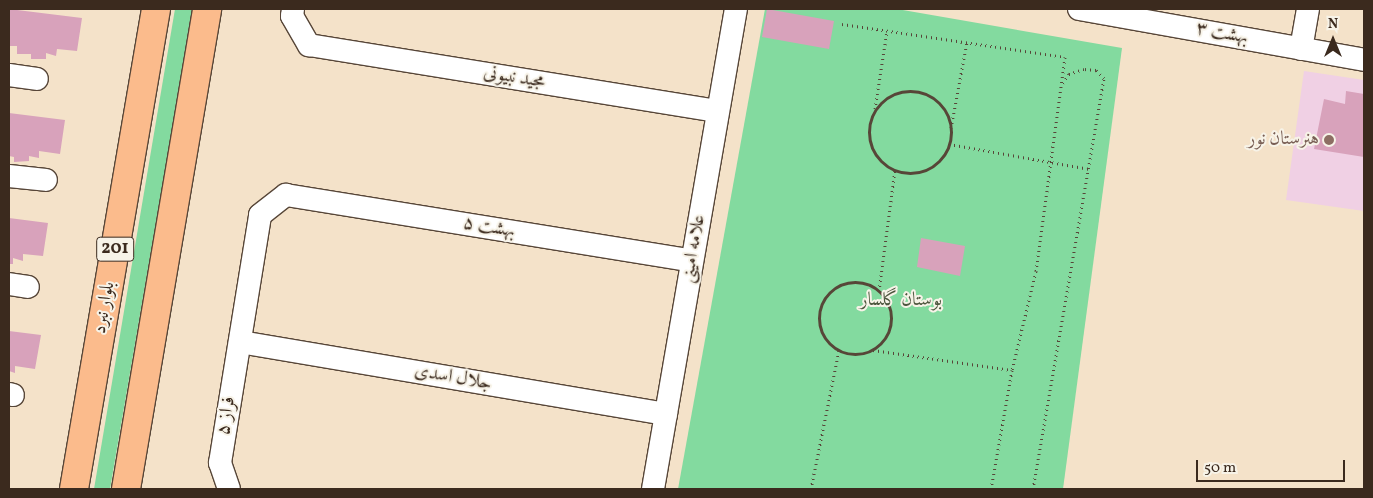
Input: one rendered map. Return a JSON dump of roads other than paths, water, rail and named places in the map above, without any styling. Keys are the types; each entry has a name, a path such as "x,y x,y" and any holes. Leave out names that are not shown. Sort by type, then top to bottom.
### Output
{"main road":[{"name":"بلوار نبرد","path":"74,489 156,9"},
{"path":"126,489 207,9"}],"street":[{"name":"مجید نبیونی","path":"293,9 292,16 309,45 718,111"},
{"name":"علامه امینی","path":"653,489 736,9"},
{"name":"بهشت ۳","path":"1079,9 1364,60"},
{"path":"1301,49 1308,9"},
{"path":"9,75 37,79"},
{"path":"9,176 46,180"},
{"name":"بهشت ۵","path":"286,195 692,261"},
{"name":"فراز ۵","path":"229,489 220,463 260,215 286,195"},
{"name":"جلال اسدی","path":"240,342 666,414"}],"place":[{"name":"هنرستان نور","path":"1329,140"}],"park label":[{"name":"بوستان گلسار","path":"901,301"}]}
